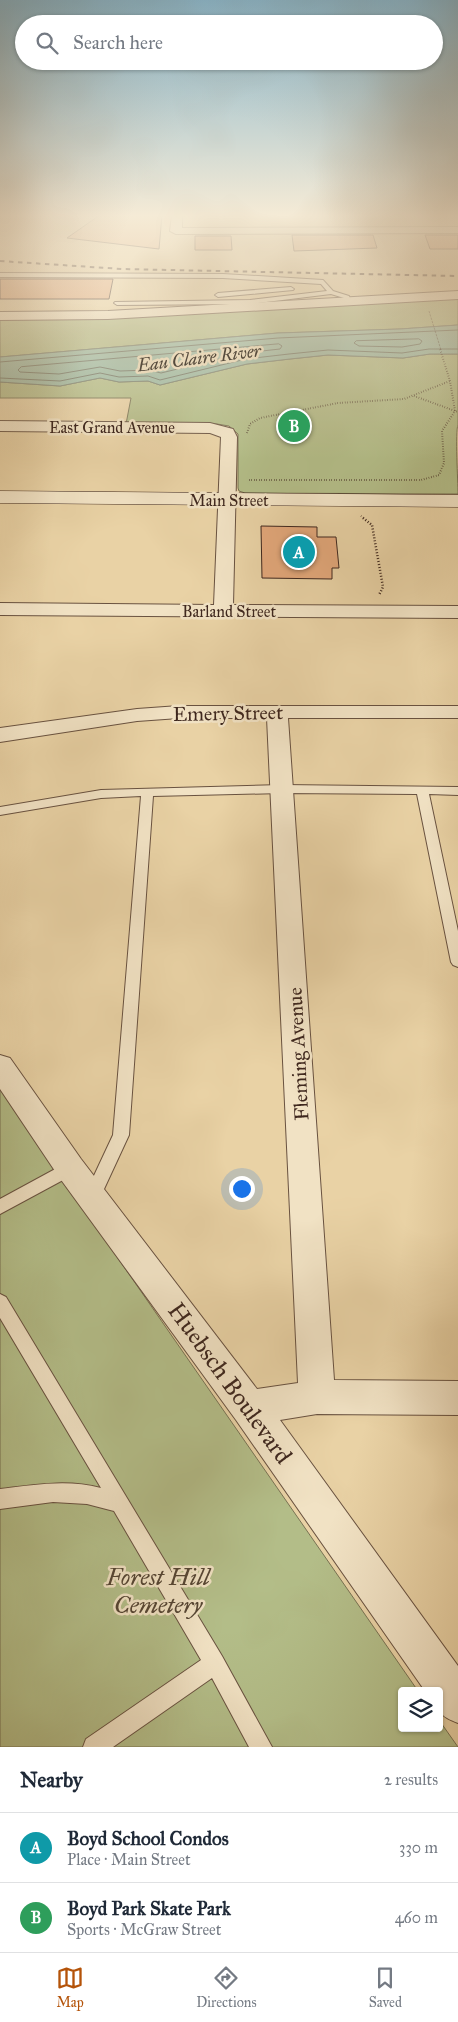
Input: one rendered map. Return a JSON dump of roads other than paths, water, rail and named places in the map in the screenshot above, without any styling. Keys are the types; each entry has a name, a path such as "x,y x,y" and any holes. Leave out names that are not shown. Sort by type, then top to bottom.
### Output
{"street":[{"path":"0,316 108,315 430,297"},
{"name":"East Grand Avenue","path":"0,426 210,428 224,430 229,437 227,500"},
{"name":"Main Street","path":"0,498 458,501"},
{"path":"223,610 227,500"},
{"name":"Barland Street","path":"0,609 458,612"},
{"name":"Emery Street","path":"0,735 137,715 179,712 458,712"},
{"name":"Fleming Avenue","path":"277,712 318,1397"},
{"name":"Huebsch Boulevard","path":"0,1066 70,1168 249,1408 458,1702"},
{"path":"249,1408 318,1397 458,1398"}],"lane":[{"path":"117,303 250,302 286,297"},
{"path":"346,297 348,301"},
{"path":"0,811 101,794 282,789 458,791"},
{"path":"422,790 458,962"},
{"path":"92,1198 121,1134 148,792"},
{"path":"0,1207 70,1168"},
{"path":"0,1302 215,1663 260,1747"},
{"path":"0,1499 54,1492 87,1494 118,1503"},
{"path":"94,1747 215,1663"}],"water":[{"name":"Eau Claire River","path":"458,325 458,354 430,354 403,358 328,355 247,364 160,385 148,381 119,382 100,378 60,386 0,382 0,357 278,333"}],"place":[{"name":"Boyd Park Skate Park","path":"294,426"},
{"name":"Boyd School Condos","path":"299,552"}],"park label":[{"name":"Forest Hill Cemetery","path":"158,1591"}]}
